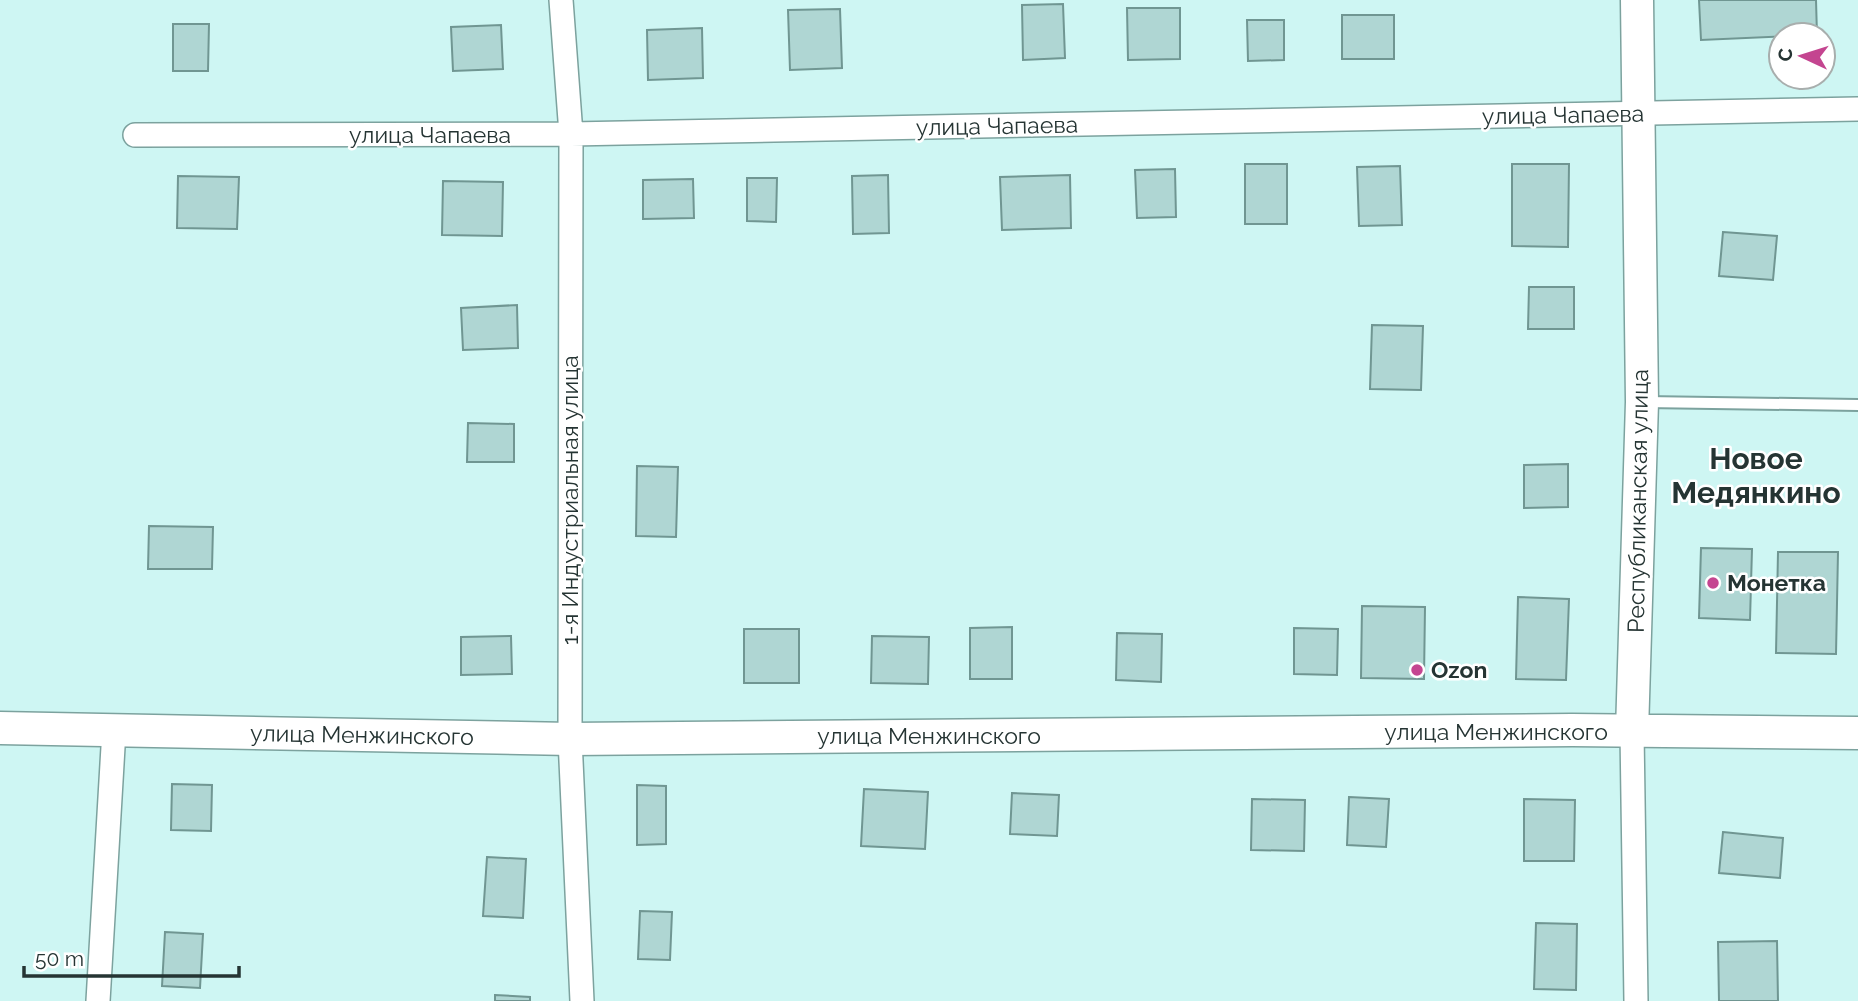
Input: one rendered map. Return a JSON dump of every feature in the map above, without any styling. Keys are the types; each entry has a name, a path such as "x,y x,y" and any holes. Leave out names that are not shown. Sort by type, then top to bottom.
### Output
{"main road":[{"name":"Республиканская улица","path":"1632,732 1642,402 1637,0"},
{"name":"улица Менжинского","path":"0,728 570,739 1544,730 1858,733"}],"street":[{"name":"1-я Индустриальная улица","path":"561,0 571,134 570,739 582,1001"},
{"name":"улица Чапаева","path":"135,135 571,134 1858,109"},
{"path":"97,1001 114,730"},
{"name":"Республиканская улица","path":"1632,732 1636,1001"}],"lane":[{"path":"1642,402 1858,405"}],"building":[{"path":"1699,0 1816,0 1817,21 1767,21 1767,37 1701,40"},
{"path":"1063,4 1065,58 1023,60 1022,5"},
{"path":"1127,8 1180,8 1180,59 1128,60"},
{"path":"840,9 842,68 790,70 788,10"},
{"path":"1342,15 1394,15 1394,59 1342,59"},
{"path":"1247,20 1284,20 1284,60 1248,61"},
{"path":"173,24 209,24 208,71 173,71"},
{"path":"501,25 503,69 453,71 451,27"},
{"path":"702,28 703,78 648,80 647,30"},
{"path":"1245,164 1287,164 1287,224 1245,224"},
{"path":"1512,164 1569,164 1568,247 1512,246"},
{"path":"1400,166 1402,225 1359,226 1357,167"},
{"path":"1175,169 1176,217 1137,218 1135,170"},
{"path":"888,175 889,233 853,234 852,176"},
{"path":"1070,175 1071,228 1002,230 1000,177"},
{"path":"178,176 239,177 237,229 177,228"},
{"path":"747,178 777,178 776,222 747,221"},
{"path":"693,179 694,218 643,219 643,180"},
{"path":"443,181 503,182 502,236 442,235"},
{"path":"1723,232 1777,236 1773,280 1719,276"},
{"path":"1529,287 1574,287 1574,329 1528,329"},
{"path":"517,305 518,348 463,350 461,308"},
{"path":"1372,325 1423,326 1421,390 1370,389"},
{"path":"468,423 514,424 514,462 467,462"},
{"path":"1568,464 1568,507 1524,508 1524,465"},
{"path":"637,466 678,467 676,537 636,536"},
{"path":"149,526 213,527 212,569 148,569"},
{"path":"1701,548 1752,549 1750,620 1699,618"},
{"path":"1778,552 1838,552 1836,654 1776,653"},
{"path":"1518,597 1569,599 1566,680 1516,679"},
{"path":"1362,606 1425,607 1424,679 1361,678"},
{"path":"1012,627 1012,679 970,679 970,628"},
{"path":"1294,628 1338,629 1337,675 1294,674"},
{"path":"744,629 799,629 799,683 744,683"},
{"path":"1117,633 1162,634 1161,682 1116,680"},
{"path":"511,636 512,674 461,675 461,637"},
{"path":"872,636 929,637 928,684 871,683"},
{"path":"172,784 212,785 211,831 171,830"},
{"path":"637,785 666,786 666,844 637,845"},
{"path":"864,789 928,792 925,849 861,846"},
{"path":"1012,793 1059,795 1057,836 1010,834"},
{"path":"1349,797 1389,799 1386,847 1347,845"},
{"path":"1252,799 1305,800 1304,851 1251,850"},
{"path":"1524,799 1575,800 1574,861 1524,861"},
{"path":"1723,832 1783,838 1780,878 1719,873"},
{"path":"487,857 526,859 523,918 483,916"},
{"path":"640,911 672,912 670,960 638,959"},
{"path":"1536,923 1577,924 1576,990 1534,989"},
{"path":"165,932 203,934 200,988 162,986"},
{"path":"1777,941 1778,1001 1719,1001 1718,942"},
{"path":"495,995 530,997 530,1001 495,1001"}],"place":[{"name":"Монетка","path":"1713,583"},
{"name":"Ozon","path":"1417,670"}],"district":[{"name":"Новое Медянкино","path":"1756,476"}]}
